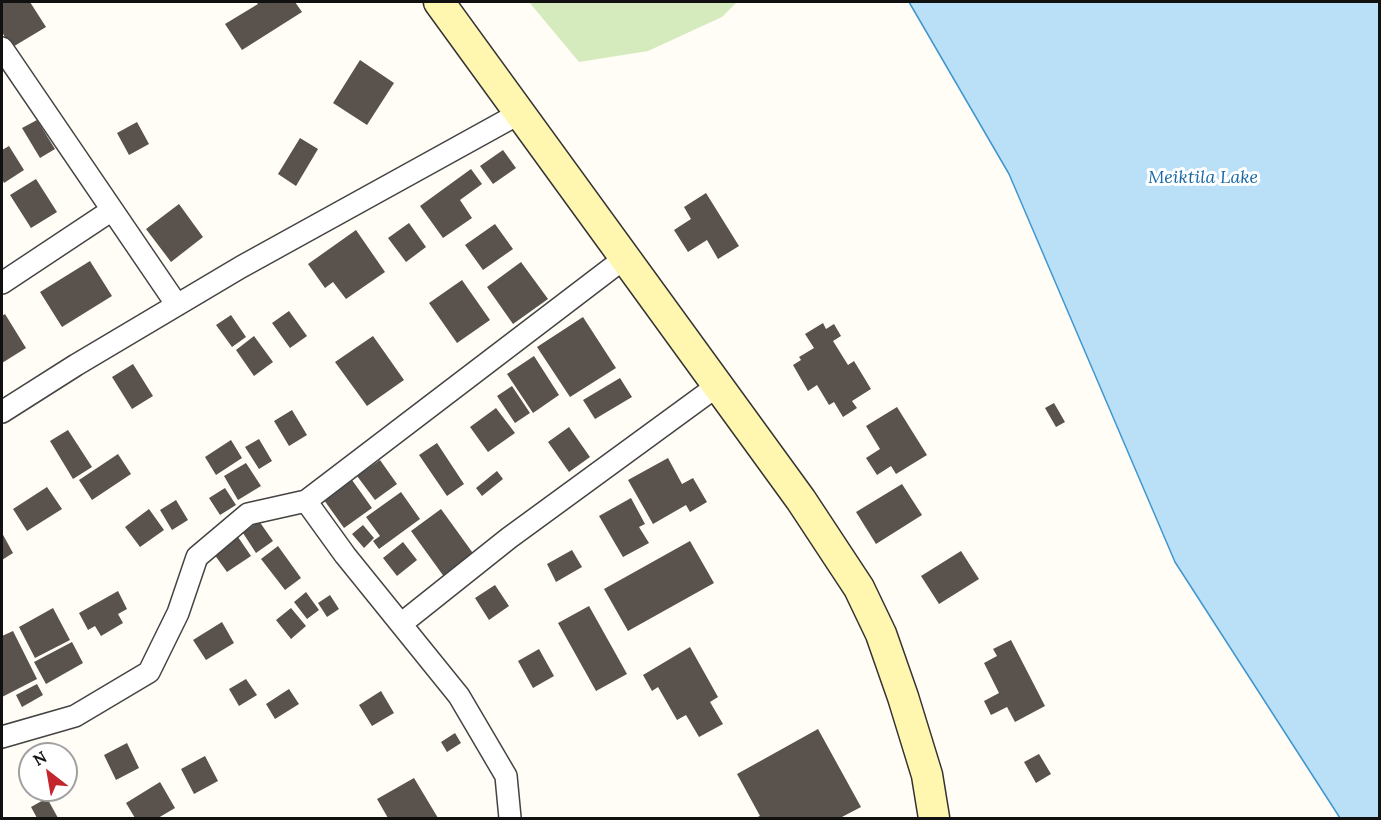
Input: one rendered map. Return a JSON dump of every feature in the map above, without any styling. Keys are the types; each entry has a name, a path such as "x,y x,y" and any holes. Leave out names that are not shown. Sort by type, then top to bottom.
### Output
{"street":[{"path":"439,2 801,500 859,588 881,634 903,697 927,774 934,819"},
{"path":"2,48 177,305"},
{"path":"2,412 177,305 519,113"},
{"path":"2,283 112,210"},
{"path":"2,737 75,716 149,672 178,613 196,557 248,514 306,501 626,257"},
{"path":"401,624 509,538 717,386"},
{"path":"306,501 345,555 459,696 506,776 510,819"}],"green space":[{"path":"529,2 737,2 722,17 648,51 579,62"}],"water":[{"name":"Meiktila Lake","path":"909,2 1379,2 1379,818 1340,818 1175,562 1009,174"}],"building":[{"path":"2,2 30,2 46,27 11,48 2,32"},
{"path":"256,2 295,2 302,12 242,50 225,24 258,4"},
{"path":"360,60 394,83 367,125 333,103"},
{"path":"37,120 55,149 40,158 22,128"},
{"path":"137,122 149,144 129,155 117,133"},
{"path":"300,138 318,149 296,186 278,174"},
{"path":"9,146 24,170 4,183 2,150"},
{"path":"503,150 516,168 493,184 480,166"},
{"path":"471,169 482,184 460,200 472,218 443,238 420,206"},
{"path":"36,179 57,212 31,228 10,195"},
{"path":"706,193 739,246 718,259 707,240 688,252 674,230 691,219 684,207"},
{"path":"179,204 203,237 171,262 146,229"},
{"path":"409,223 426,247 406,262 388,238"},
{"path":"495,224 513,249 483,270 465,245"},
{"path":"356,230 385,272 346,299 333,282 325,288 308,264"},
{"path":"90,261 112,296 62,327 40,292"},
{"path":"521,262 548,299 513,324 487,287"},
{"path":"462,280 490,320 457,343 429,303"},
{"path":"289,311 307,336 290,348 272,323"},
{"path":"5,314 26,348 2,363 2,316"},
{"path":"231,315 246,337 232,347 216,325"},
{"path":"583,317 616,368 570,397 537,347"},
{"path":"823,323 826,329 834,324 841,336 833,341 848,365 854,361 871,389 852,401 857,408 843,417 834,402 829,405 817,385 808,391 793,365 801,360 799,357 814,348 805,334"},
{"path":"254,336 273,362 254,376 236,350"},
{"path":"373,336 404,380 367,406 335,362"},
{"path":"534,356 559,395 533,413 507,374"},
{"path":"133,364 153,396 132,409 112,377"},
{"path":"620,378 632,397 595,419 583,400"},
{"path":"512,386 530,413 515,423 497,396"},
{"path":"1054,403 1065,422 1056,427 1045,408"},
{"path":"897,407 927,455 896,474 891,466 877,475 866,458 880,449 866,426"},
{"path":"496,408 515,433 488,452 470,427"},
{"path":"292,410 307,435 289,446 274,421"},
{"path":"569,427 590,457 569,472 548,442"},
{"path":"68,430 92,467 73,479 50,441"},
{"path":"259,439 272,461 259,469 245,447"},
{"path":"231,440 242,458 216,475 205,457"},
{"path":"437,443 464,484 447,496 419,455"},
{"path":"118,454 131,474 92,500 79,480"},
{"path":"668,458 682,484 693,478 707,502 690,512 686,505 653,524 628,480"},
{"path":"380,460 397,484 375,500 357,476"},
{"path":"246,463 261,486 238,500 224,476"},
{"path":"497,471 503,479 482,496 476,488"},
{"path":"352,480 372,508 344,528 324,500"},
{"path":"902,484 922,515 876,544 856,512"},
{"path":"47,487 62,509 27,531 13,509"},
{"path":"225,488 236,505 220,515 209,498"},
{"path":"401,492 420,519 379,549 373,541 380,536 366,517"},
{"path":"631,498 645,524 639,527 649,543 623,557 599,516"},
{"path":"176,500 188,520 172,530 160,510"},
{"path":"149,509 164,530 140,547 125,527"},
{"path":"441,509 475,556 445,578 411,531"},
{"path":"259,521 273,541 256,553 243,533"},
{"path":"363,525 374,538 364,548 352,534"},
{"path":"2,533 13,553 2,560"},
{"path":"238,537 251,556 227,572 214,554"},
{"path":"690,541 714,583 628,631 604,589"},
{"path":"403,542 417,560 397,576 383,558"},
{"path":"278,546 301,578 285,590 261,559"},
{"path":"572,550 582,567 556,582 547,564"},
{"path":"961,551 979,579 939,604 921,576"},
{"path":"495,585 509,606 489,620 475,598"},
{"path":"118,591 127,609 118,614 123,623 101,636 95,626 88,630 79,613"},
{"path":"306,592 319,610 307,619 294,602"},
{"path":"330,595 339,609 327,617 318,603"},
{"path":"589,606 627,674 596,691 558,623"},
{"path":"53,608 70,640 35,658 19,627"},
{"path":"291,608 306,626 291,639 276,620"},
{"path":"222,622 234,643 206,660 193,640"},
{"path":"13,631 37,679 2,697 2,636"},
{"path":"1011,640 1045,706 1015,722 1007,707 991,715 984,701 999,693 984,663 997,656 993,649"},
{"path":"72,642 83,663 46,684 34,662"},
{"path":"690,647 718,697 710,702 723,724 699,737 686,715 677,720 658,687 652,691 643,675"},
{"path":"539,649 554,676 533,688 518,661"},
{"path":"246,679 257,695 239,706 229,689"},
{"path":"37,684 43,695 22,707 16,695"},
{"path":"289,689 299,704 275,719 266,704"},
{"path":"381,691 394,713 372,726 359,705"},
{"path":"818,729 861,807 840,818 755,818 760,816 737,774"},
{"path":"455,733 461,743 447,752 441,742"},
{"path":"127,743 139,768 116,780 104,755"},
{"path":"1039,754 1051,774 1036,783 1024,762"},
{"path":"205,756 218,781 194,794 181,769"},
{"path":"414,778 438,818 388,818 377,799"},
{"path":"160,782 175,808 158,818 135,818 126,803"},
{"path":"40,802 49,802 58,818 37,818 31,807"}]}
